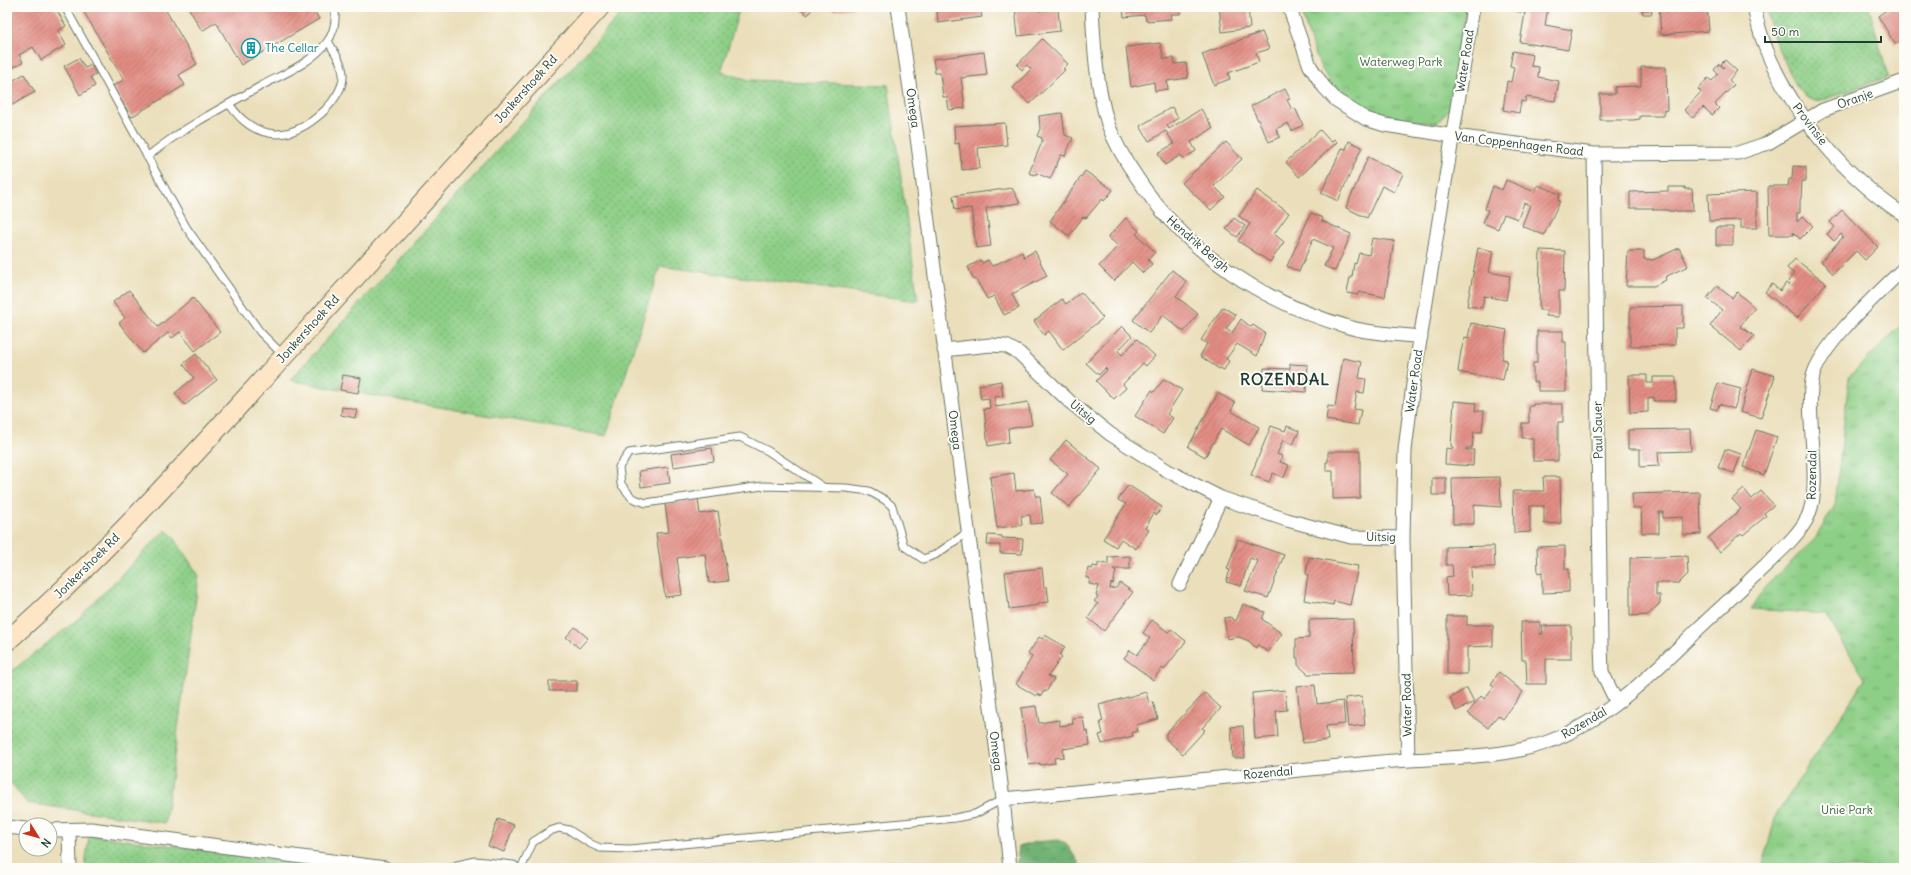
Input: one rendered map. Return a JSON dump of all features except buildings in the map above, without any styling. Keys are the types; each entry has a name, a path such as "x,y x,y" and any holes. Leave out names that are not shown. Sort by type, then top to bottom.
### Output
{"street":[{"name":"Jonkershoek Rd","path":"7,641 55,599 101,553 208,440 600,7"},
{"name":"Omega","path":"898,7 1003,799 1010,868"},
{"name":"Hendrik Bergh","path":"1092,7 1094,51 1108,123 1116,144 1145,189 1165,216 1211,259 1241,280 1298,310 1353,329 1421,337"},
{"name":"Van Coppenhagen Road","path":"1289,7 1310,66 1324,88 1336,100 1366,119 1385,125 1454,136 1594,154 1738,153 1768,143 1807,120"},
{"name":"Water Road","path":"1408,760 1403,538 1405,450 1421,337 1454,136 1473,7"},
{"name":"Provinsie","path":"1754,7 1756,19 1769,56 1786,91 1836,158 1863,185 1904,215"},
{"name":"Oranje","path":"1807,120 1823,110 1904,81"},
{"name":"Paul Sauer","path":"1594,154 1601,652 1602,672 1617,703"},
{"name":"Rozendal","path":"1003,799 1408,760 1499,754 1522,750 1548,742 1591,721 1617,703 1644,681 1735,594 1806,522 1814,498 1811,392 1814,373 1824,353 1852,320 1904,268"},
{"name":"Uitsig","path":"944,350 990,345 1006,346 1019,353 1070,402 1110,434 1168,471 1221,498 1287,520 1351,537 1403,538"},
{"path":"1180,584 1221,498"},
{"path":"7,827 18,828"},
{"path":"58,830 91,829 385,868"},
{"path":"69,830 70,868"},
{"path":"457,868 475,864 517,867"}],"lane":[{"path":"65,7 186,227 260,332 284,356"},
{"path":"147,157 163,144 229,104 305,61 321,50 328,41 334,27 335,7"},
{"path":"229,104 243,120 268,133 281,135 291,133 313,122 331,104 341,85 343,76 342,65 328,41"},
{"path":"823,487 768,451 740,437 628,453 620,467 622,484 632,498 646,503 762,486 846,488 868,491 885,500 892,506 904,546 923,559 935,555 968,532"},
{"path":"517,867 533,842 550,831 560,828 569,830 600,848 630,849 955,818 975,814 1003,799"}],"green space":[{"path":"627,7 740,7 721,72 750,80 888,85 918,301 660,266 606,436 358,393 360,378 343,375 340,390 290,380"},
{"name":"Waterweg Park","path":"1300,7 1466,7 1450,108 1438,122 1422,122 1385,114 1355,102 1337,88 1323,71 1313,47"},
{"path":"1765,7 1869,7 1888,77 1825,99 1815,101 1807,98 1797,87 1776,44"},
{"name":"Unie Park","path":"1904,322 1904,868 1762,868 1776,815 1865,679 1826,614 1751,609 1765,587 1815,539 1835,505 1849,377"},
{"path":"165,530 173,536 199,576 165,823 27,803 7,778 7,675 78,619"},
{"path":"89,835 340,868 85,868"},
{"path":"1058,840 1066,843 1082,868 1016,868 1019,847 1035,842"}],"place":[{"name":"The Cellar","path":"251,48"}],"district":[{"name":"ROZENDAL","path":"1285,379"}]}
